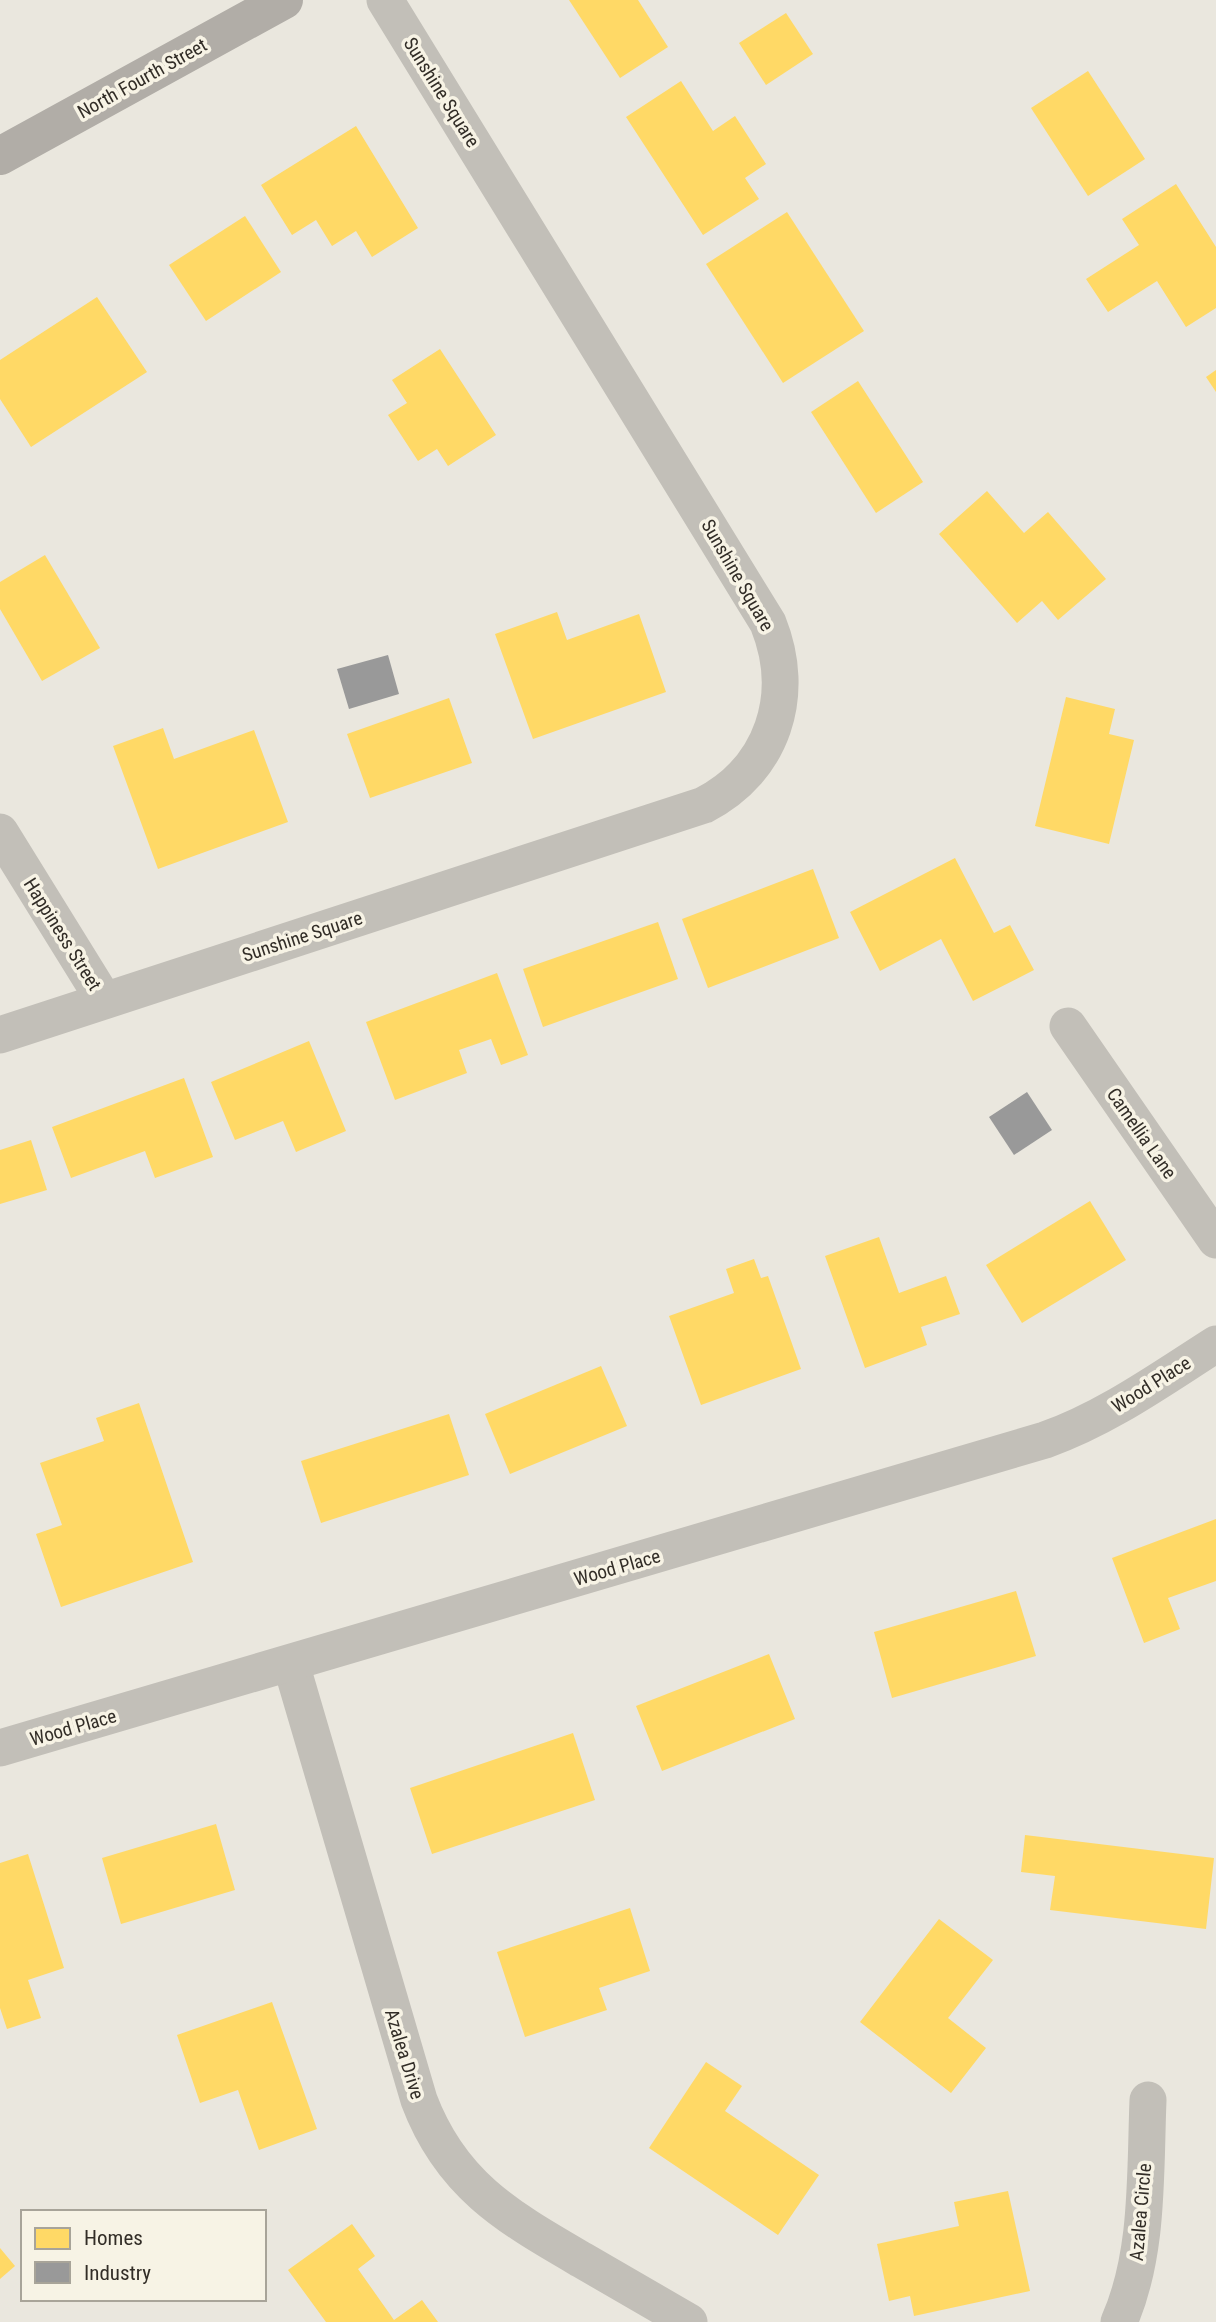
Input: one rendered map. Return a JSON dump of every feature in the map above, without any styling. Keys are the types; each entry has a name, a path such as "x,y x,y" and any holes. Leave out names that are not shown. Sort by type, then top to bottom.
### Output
{"main road":[{"name":"North Fourth Street","path":"0,156 284,0"}],"street":[{"name":"Sunshine Square","path":"0,1035 704,805 724,794 747,774 763,749 776,718 781,687 778,655 771,631 758,605 385,0"},
{"name":"Happiness Street","path":"0,832 104,1000"},
{"name":"Camellia Lane","path":"1068,1026 1216,1241"},
{"name":"Wood Place","path":"0,1748 1045,1440 1117,1406 1216,1343"},
{"name":"Azalea Drive","path":"291,1664 419,2100 439,2144 467,2180 491,2203 540,2236 689,2322"},
{"name":"Azalea Circle","path":"1119,2322 1130,2293 1138,2257 1143,2216 1148,2101"}],"building: Homes":[{"path":"569,0 638,0 668,47 620,78"},
{"path":"786,13 813,54 766,85 739,43"},
{"path":"1088,71 1145,159 1088,196 1031,108"},
{"path":"681,81 713,131 735,116 766,164 745,178 759,199 703,235 626,117"},
{"path":"356,126 418,228 372,257 356,231 332,246 316,220 292,235 261,185"},
{"path":"1176,184 1216,247 1216,308 1186,327 1157,281 1108,312 1086,279 1139,245 1122,219"},
{"path":"787,212 864,331 783,383 706,264"},
{"path":"245,216 281,272 206,321 169,265"},
{"path":"97,297 147,372 31,447 0,399 0,360"},
{"path":"440,349 496,435 448,466 437,449 418,461 388,415 407,403 392,380"},
{"path":"1216,370 1216,392 1206,377"},
{"path":"858,381 923,482 876,513 811,412"},
{"path":"987,491 1024,533 1048,512 1106,579 1058,620 1042,601 1017,623 939,534"},
{"path":"45,555 100,648 42,681 0,609 0,582"},
{"path":"557,612 567,640 639,614 666,692 533,739 495,634"},
{"path":"1066,697 1115,709 1109,734 1134,740 1109,844 1035,826"},
{"path":"449,698 472,763 370,798 347,734"},
{"path":"163,728 174,759 254,730 288,822 158,869 113,746"},
{"path":"955,858 994,933 1010,925 1034,970 973,1001 941,939 880,971 850,912"},
{"path":"813,869 839,938 708,988 682,919"},
{"path":"658,922 678,979 543,1027 523,969"},
{"path":"497,973 528,1055 501,1065 491,1039 459,1050 467,1073 395,1100 366,1022"},
{"path":"309,1041 346,1131 296,1152 283,1121 235,1140 211,1082"},
{"path":"184,1078 213,1157 155,1178 145,1151 71,1178 52,1127"},
{"path":"31,1140 47,1190 0,1204 0,1150"},
{"path":"1090,1201 1126,1260 1022,1323 986,1265"},
{"path":"879,1237 899,1293 946,1276 960,1314 921,1327 927,1345 865,1368 825,1256"},
{"path":"754,1259 761,1278 768,1276 801,1369 701,1405 669,1316 734,1293 726,1269"},
{"path":"601,1366 627,1426 510,1474 485,1414"},
{"path":"139,1403 193,1562 61,1607 36,1534 62,1525 40,1463 104,1441 96,1418"},
{"path":"449,1414 469,1475 321,1523 301,1461"},
{"path":"1216,1519 1216,1581 1168,1598 1180,1629 1144,1643 1112,1558"},
{"path":"1016,1591 1036,1656 892,1698 874,1632"},
{"path":"769,1654 795,1719 662,1771 636,1706"},
{"path":"573,1733 595,1800 432,1854 410,1788"},
{"path":"216,1824 235,1890 121,1924 102,1858"},
{"path":"1025,1835 1214,1858 1206,1929 1050,1910 1055,1876 1021,1872"},
{"path":"28,1854 64,1968 28,1980 41,2018 7,2029 0,2008 0,1863"},
{"path":"630,1908 650,1971 599,1988 607,2010 525,2037 497,1952"},
{"path":"939,1919 993,1960 948,2018 986,2048 951,2093 860,2022"},
{"path":"272,2002 317,2129 259,2150 238,2090 200,2103 177,2035"},
{"path":"706,2062 742,2086 725,2111 819,2175 778,2235 649,2148"},
{"path":"1008,2191 1030,2291 914,2316 910,2296 889,2301 877,2244 959,2226 954,2202"},
{"path":"352,2224 375,2256 358,2269 394,2320 422,2300 438,2322 326,2322 288,2270"},
{"path":"0,2248 15,2266 0,2279"}],"building: Industry":[{"path":"388,655 399,694 349,709 337,669"},
{"path":"1027,1092 1052,1130 1014,1155 989,1117"}]}
